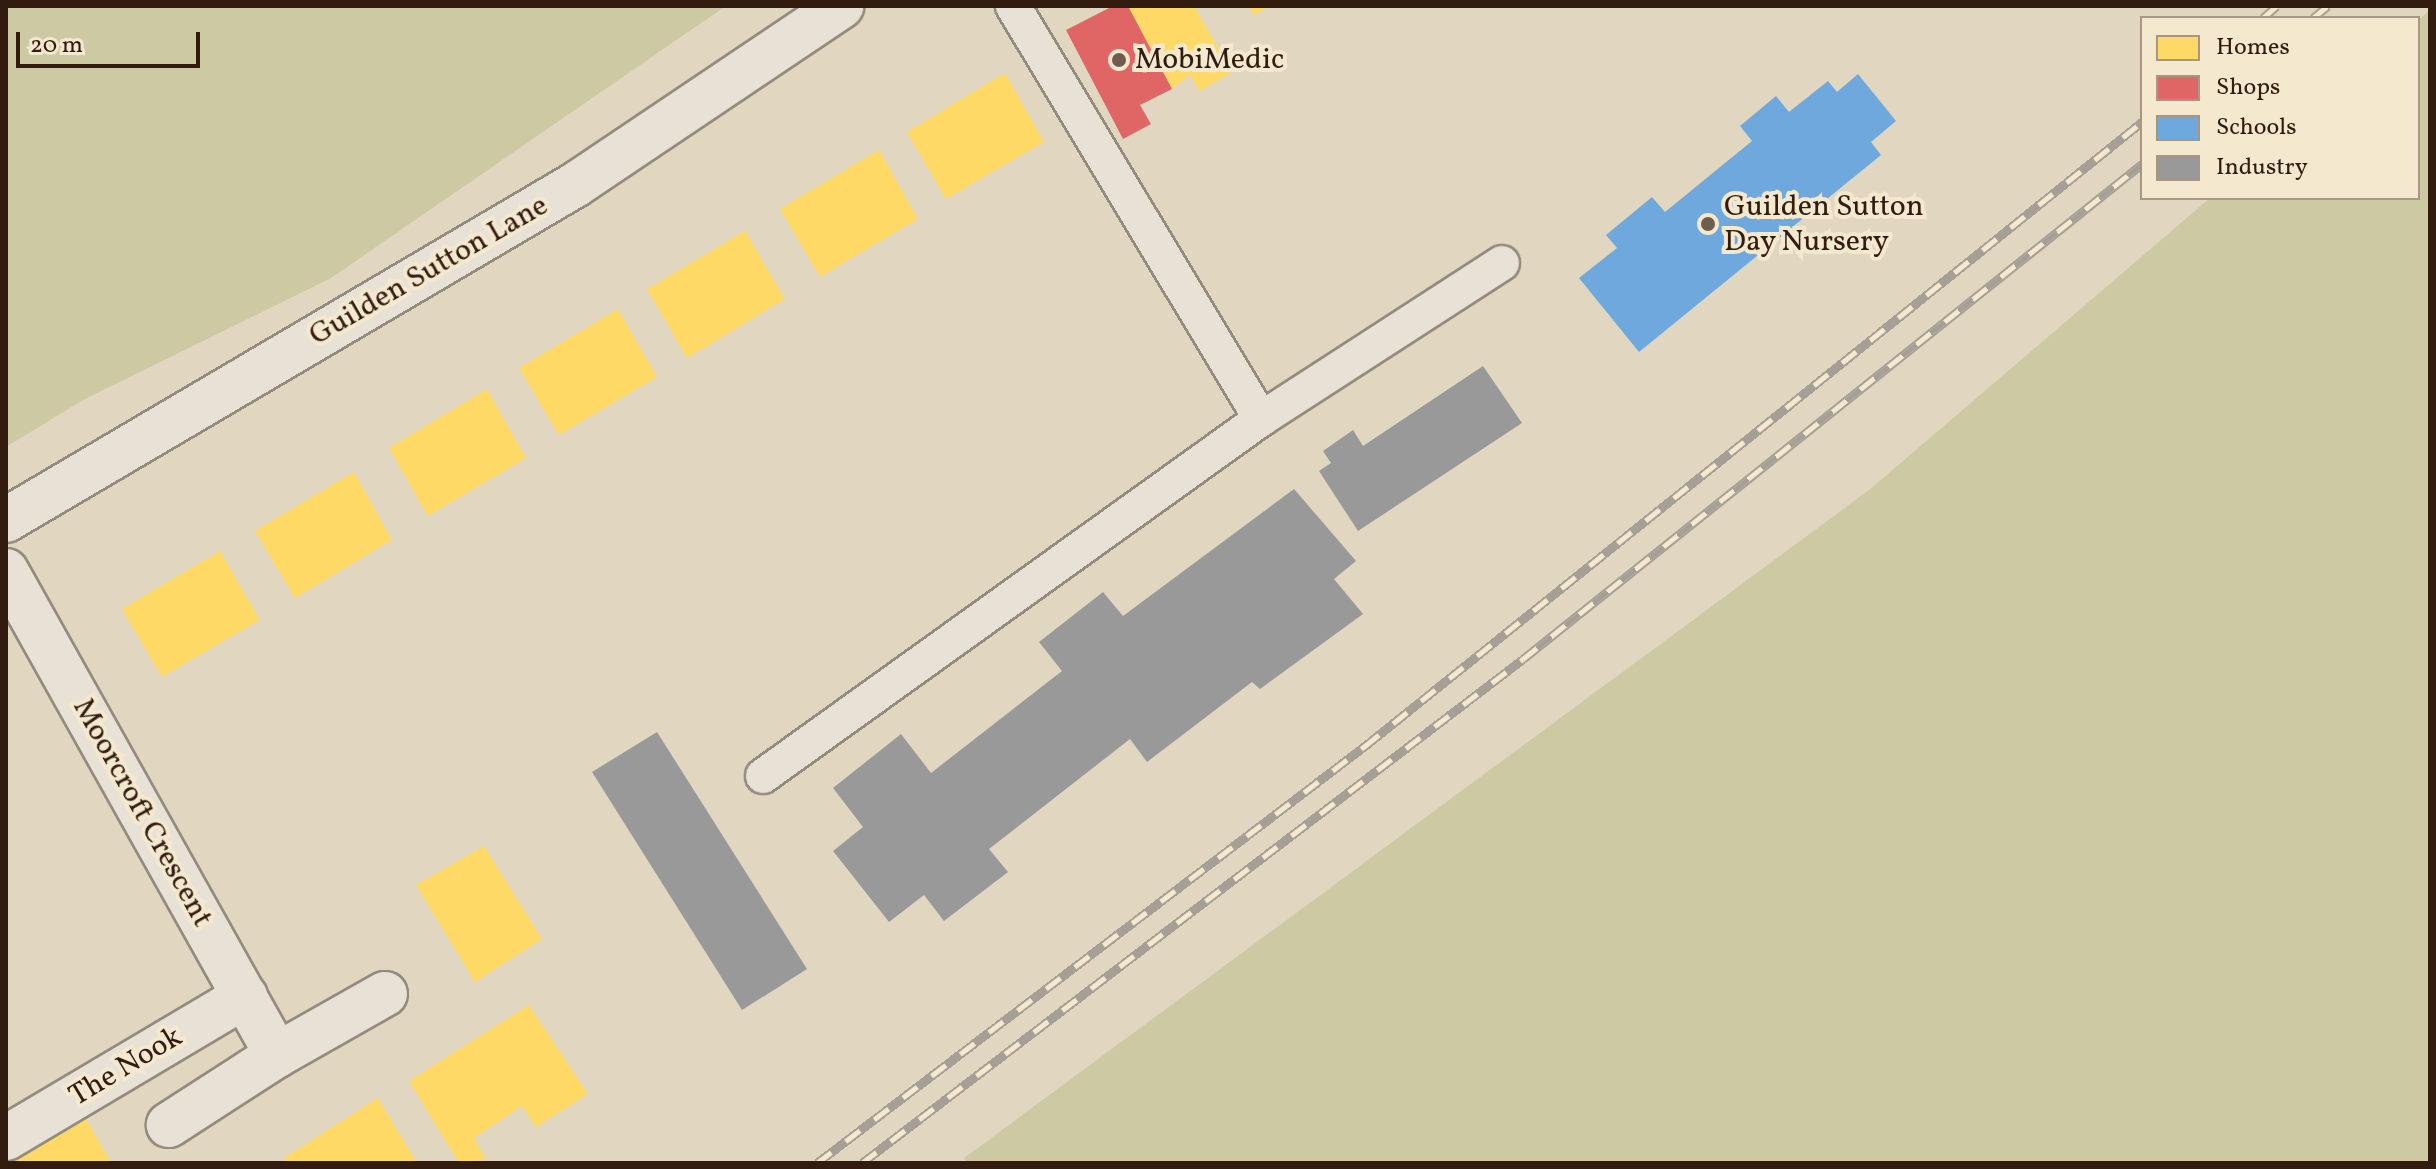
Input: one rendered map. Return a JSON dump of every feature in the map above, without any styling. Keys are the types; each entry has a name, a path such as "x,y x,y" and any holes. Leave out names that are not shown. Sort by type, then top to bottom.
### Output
{"street":[{"name":"Guilden Sutton Lane","path":"6,520 575,185 841,6"},
{"name":"Moorcroft Crescent","path":"6,571 277,1055"},
{"path":"169,1125 277,1055 385,994"},
{"name":"The Nook","path":"6,1138 245,996"}],"lane":[{"path":"1013,6 1261,419"},
{"path":"763,776 1261,419 1502,263"}],"shaded area":[{"path":"6,6 726,6 331,278 83,400 6,447"},
{"path":"2430,10 2430,1163 967,1163 964,1158 1869,490 2208,200 2420,200 2420,18"}],"building: Homes":[{"path":"1128,6 1194,6 1232,72 1200,91 1190,75 1172,89"},
{"path":"1249,6 1270,6 1254,15"},
{"path":"1005,73 1044,142 946,199 907,132"},
{"path":"879,150 918,219 820,277 780,209"},
{"path":"745,231 785,299 687,358 647,289"},
{"path":"618,309 657,377 559,435 519,368"},
{"path":"487,389 526,458 428,516 389,448"},
{"path":"354,472 392,540 295,598 255,531"},
{"path":"220,551 260,620 162,677 122,609"},
{"path":"484,846 542,939 475,982 416,885"},
{"path":"529,1005 588,1094 536,1127 522,1106 474,1138 486,1159 459,1163 409,1081"},
{"path":"378,1098 417,1163 287,1163 284,1158"},
{"path":"81,1110 111,1163 6,1163 6,1156"}],"building: Shops":[{"name":"MobiMedic","path":"1113,6 1128,6 1172,89 1140,105 1151,124 1123,139 1066,30"}],"building: Schools":[{"name":"Guilden Sutton Day Nursery","path":"1858,74 1896,121 1871,142 1881,155 1639,352 1579,278 1617,248 1606,235 1652,197 1665,212 1752,141 1740,126 1776,96 1789,112 1828,81 1837,92"}],"building: Industry":[{"path":"1483,366 1522,423 1358,531 1319,471 1331,463 1323,451 1353,430 1363,446"},
{"path":"1294,489 1356,561 1334,579 1363,614 1260,689 1252,682 1147,762 1130,739 989,849 1008,872 944,921 924,895 889,922 833,851 863,827 833,788 901,734 931,773 1062,671 1039,642 1103,592 1123,616"},
{"path":"657,732 807,969 742,1010 592,772"}],"railway":[{"path":"2265,16 2277,6"},
{"path":"2316,16 2328,6"},
{"path":"817,1163 1365,746 2140,124"},
{"path":"862,1163 1523,659 2140,166"}],"place":[{"name":"MobiMedic","path":"1119,60"},
{"name":"Guilden Sutton Day Nursery","path":"1708,224"}]}
